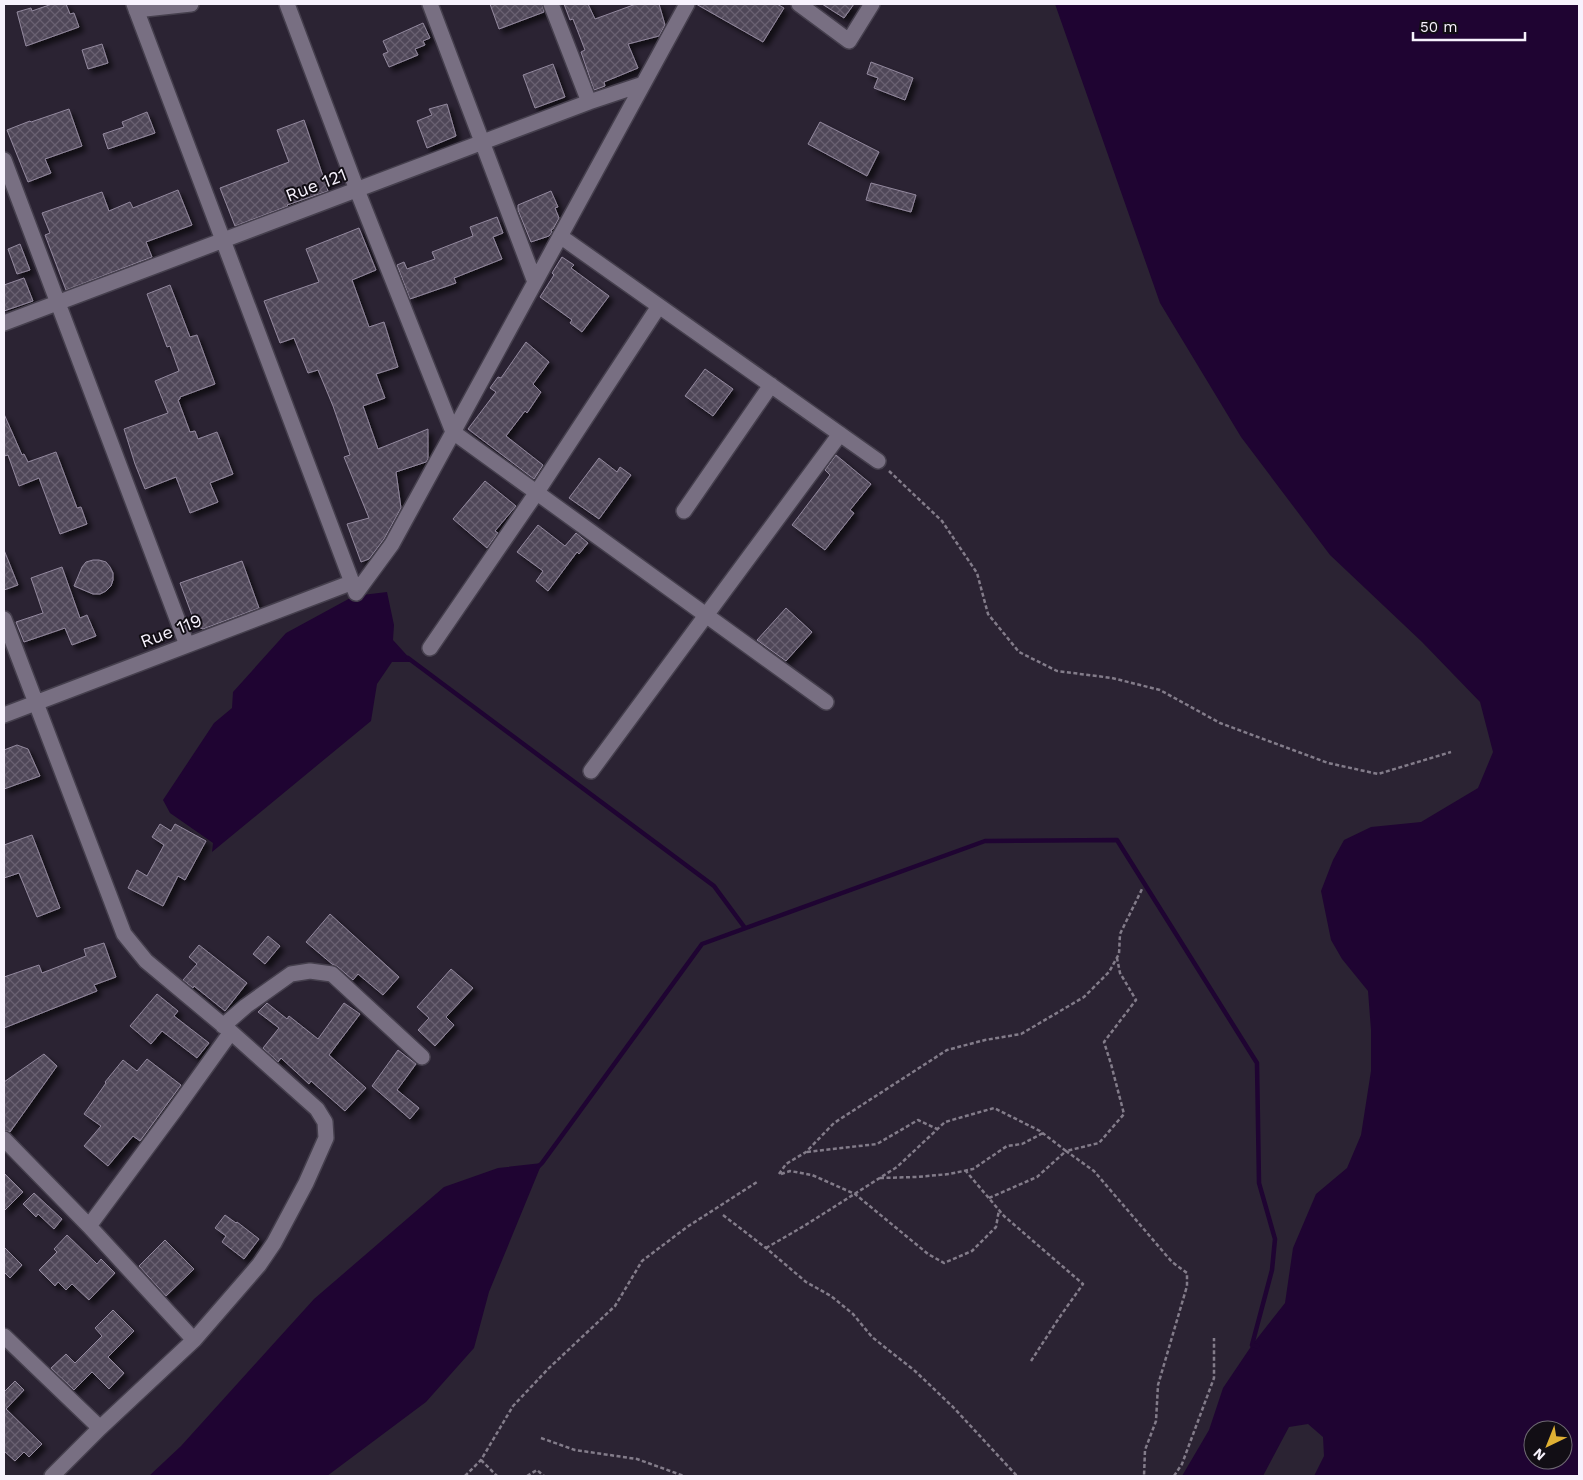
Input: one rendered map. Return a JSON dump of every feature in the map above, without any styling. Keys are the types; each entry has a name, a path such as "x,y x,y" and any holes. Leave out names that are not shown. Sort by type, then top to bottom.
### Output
{"street":[{"path":"191,4 135,7 354,587 392,544 687,4"},
{"path":"287,4 357,190 454,432 826,702"},
{"path":"430,4 535,282"},
{"path":"552,4 589,102"},
{"path":"799,4 849,41 872,4"},
{"name":"Rue 121","path":"4,323 589,102 643,84"},
{"path":"4,160 188,645"},
{"path":"560,236 878,461"},
{"path":"430,648 537,492 659,306"},
{"path":"684,511 771,385"},
{"path":"591,771 840,434"},
{"name":"Rue 119","path":"4,715 188,645 354,587"},
{"path":"4,619 124,934 146,961 227,1029 316,1108 325,1122 326,1138 306,1182 274,1243 259,1265 194,1340 52,1476"},
{"path":"89,1226 175,1110 227,1029 246,1006 291,974 310,971 332,974 422,1057"},
{"path":"4,1139 89,1226 194,1340"},
{"path":"5,1339 100,1428"}],"path":[{"path":"878,461 942,521 977,573 988,614 1019,652 1058,671 1112,678 1160,690 1220,723 1328,763 1378,774 1451,752"},
{"path":"999,1210 996,1227 972,1252 944,1263 928,1254 854,1194 812,1175 790,1171 779,1174 786,1164 806,1152 834,1123 948,1050 985,1040 1020,1034 1084,997 1109,972 1117,958 1120,934 1143,887"},
{"path":"989,1198 1037,1177 1066,1151 1099,1143 1124,1114 1104,1042 1136,1000 1120,973 1117,958"},
{"path":"766,1248 897,1167 945,1122 994,1108 1043,1133 1094,1171 1172,1262 1187,1273 1187,1286 1158,1385 1156,1421 1145,1450 1144,1476"},
{"path":"806,1152 877,1144 918,1120 937,1129"},
{"path":"879,1178 950,1174 973,1169 1008,1146 1022,1144 1043,1133"},
{"path":"965,1170 999,1210 1083,1284 1031,1361"},
{"path":"465,1476 480,1460 513,1406 548,1369 615,1306 642,1261 687,1227 757,1182"},
{"path":"723,1215 806,1282 830,1296 853,1314 872,1337 915,1371 953,1407 1017,1476"},
{"path":"1174,1476 1182,1464 1214,1378 1214,1338"},
{"path":"541,1438 575,1450 637,1459 684,1476"},
{"path":"480,1460 497,1476"},
{"path":"527,1476 537,1470 544,1476"}],"shaded area":[{"path":"1055,4 1579,4 1579,1476 1314,1476 1324,1456 1323,1437 1308,1424 1289,1427 1263,1476 1182,1476 1209,1430 1223,1388 1252,1345 1285,1303 1293,1248 1316,1194 1347,1168 1361,1135 1371,1071 1371,1030 1368,991 1342,959 1331,940 1321,891 1333,860 1344,840 1371,827 1421,822 1478,788 1493,752 1480,702 1422,642 1330,555 1241,437 1160,303"},
{"path":"387,592 394,625 393,640 413,662 392,662 377,684 371,721 212,852 213,843 170,813 163,800 214,723 232,708 233,692 286,633 354,596"},
{"path":"542,1163 489,1292 474,1348 426,1402 327,1476 149,1476 181,1446 314,1299 444,1187 498,1168"}],"building":[{"path":"52,4 66,4 70,14 74,13 79,27 26,46 17,12 31,8 32,11"},
{"path":"490,4 542,4 544,12 499,29"},
{"path":"564,4 588,4 595,19 636,4 659,4 665,25 659,36 628,44 638,68 604,82 605,86 594,90 581,52 585,50 573,19 570,20"},
{"path":"696,4 777,4 784,8 763,42"},
{"path":"822,4 854,4 844,18"},
{"path":"423,23 430,38 423,41 425,45 415,49 418,55 389,67 383,54 388,52 383,41"},
{"path":"102,44 108,63 88,69 82,50"},
{"path":"871,62 913,78 905,100 874,88 878,78 867,74"},
{"path":"553,64 565,97 535,108 523,75"},
{"path":"447,104 456,136 427,148 417,121 432,115 429,109"},
{"path":"69,109 82,146 45,159 51,173 28,182 7,130"},
{"path":"147,112 155,133 108,149 103,134 124,127 122,122"},
{"path":"304,120 328,191 235,226 220,188 289,162 277,130"},
{"path":"820,122 879,152 867,176 808,144"},
{"path":"871,183 916,195 911,212 866,200"},
{"path":"178,190 192,225 146,242 152,257 66,290 45,235 50,233 42,213 102,192 109,211 130,202 133,208"},
{"path":"551,191 558,207 555,208 559,218 549,236 531,242 518,210 518,205"},
{"path":"497,217 503,233 493,237 502,259 454,278 456,283 410,299 397,265 404,262 407,269 435,259 432,252 473,236 470,227"},
{"path":"359,228 376,270 352,280 369,327 384,322 398,367 376,374 385,398 363,406 378,449 428,429 428,459 426,462 396,472 401,508 384,539 369,559 361,562 347,524 369,518 344,457 350,455 333,406 318,370 308,373 294,338 280,343 264,301 319,282 306,249"},
{"path":"20,244 30,270 17,274 8,249"},
{"path":"562,257 574,265 571,268 609,296 582,332 570,323 572,320 540,297 554,275 552,273"},
{"path":"24,278 33,301 4,311 4,285"},
{"path":"170,285 190,337 197,335 215,384 180,397 178,400 190,432 195,431 198,439 217,432 233,474 210,483 218,502 190,513 176,477 145,489 124,429 168,413 155,381 179,371 170,346 167,347 147,294"},
{"path":"526,342 549,362 533,384 541,392 527,413 525,411 506,436 543,465 534,479 468,429 496,392 490,388 498,377 501,378"},
{"path":"705,369 733,389 713,416 685,396"},
{"path":"4,414 22,455 24,454 28,462 56,452 77,508 81,507 87,524 60,534 39,478 19,486 8,455 4,456"},
{"path":"836,455 871,484 850,510 854,513 825,550 792,525 830,475 825,470"},
{"path":"599,458 617,472 620,467 631,475 599,519 569,498"},
{"path":"485,481 516,506 495,531 498,533 487,548 453,519"},
{"path":"538,525 565,546 576,533 588,543 579,554 577,552 548,591 536,581 543,571 517,552"},
{"path":"4,550 18,585 4,590"},
{"path":"93,560 106,562 113,573 111,586 100,594 93,594 74,586 82,567 86,562"},
{"path":"242,561 259,608 203,629 196,626 180,583"},
{"path":"62,567 80,618 87,615 96,636 72,645 65,628 24,642 16,622 43,613 31,578"},
{"path":"786,608 812,632 786,661 757,640"},
{"path":"17,745 28,749 40,776 4,789 4,750"},
{"path":"160,824 171,831 175,824 206,841 185,880 178,876 163,906 128,888 137,870 147,876 164,845 152,837"},
{"path":"32,835 60,908 37,917 19,873 4,878 4,845"},
{"path":"330,914 399,977 383,995 358,974 353,980 306,942"},
{"path":"268,936 280,946 265,964 253,954"},
{"path":"104,943 116,977 94,985 97,991 4,1028 4,977 39,965 42,973 86,956 84,949"},
{"path":"199,945 247,983 225,1011 194,986 193,988 183,980 197,964 189,957"},
{"path":"451,969 473,988 446,1017 454,1025 435,1046 418,1030 429,1018 417,1007"},
{"path":"157,994 178,1011 174,1016 209,1043 197,1058 162,1031 151,1044 130,1026"},
{"path":"267,1003 287,1019 289,1016 318,1039 344,1003 360,1014 329,1055 366,1088 345,1111 311,1081 309,1084 281,1058 278,1062 263,1048 279,1028 258,1012"},
{"path":"398,1050 416,1064 397,1090 419,1108 410,1119 372,1086"},
{"path":"44,1054 57,1066 10,1132 4,1130 4,1082"},
{"path":"147,1059 181,1085 140,1141 133,1136 108,1166 84,1146 101,1126 84,1114 105,1082 123,1060 137,1071"},
{"path":"4,1173 23,1192 4,1211"},
{"path":"34,1193 62,1219 54,1229 38,1214 36,1217 23,1204"},
{"path":"225,1215 259,1239 244,1259 222,1242 226,1236 215,1228"},
{"path":"67,1235 97,1264 101,1259 115,1273 89,1300 72,1284 66,1290 58,1282 55,1286 39,1270 57,1252 54,1249"},
{"path":"165,1240 194,1269 166,1296 139,1266"},
{"path":"4,1247 22,1265 10,1278 4,1272"},
{"path":"113,1310 134,1331 108,1357 124,1373 109,1389 92,1372 74,1390 51,1368 66,1354 75,1363 102,1336 95,1328"},
{"path":"15,1381 24,1390 6,1409 42,1444 29,1457 24,1452 15,1461 4,1451 4,1392"}],"waterway":[{"path":"408,658 714,886 745,928"},
{"path":"538,1167 702,944 985,841 1117,840 1257,1063 1259,1183 1275,1239 1272,1270 1252,1345 1257,1346"}]}
